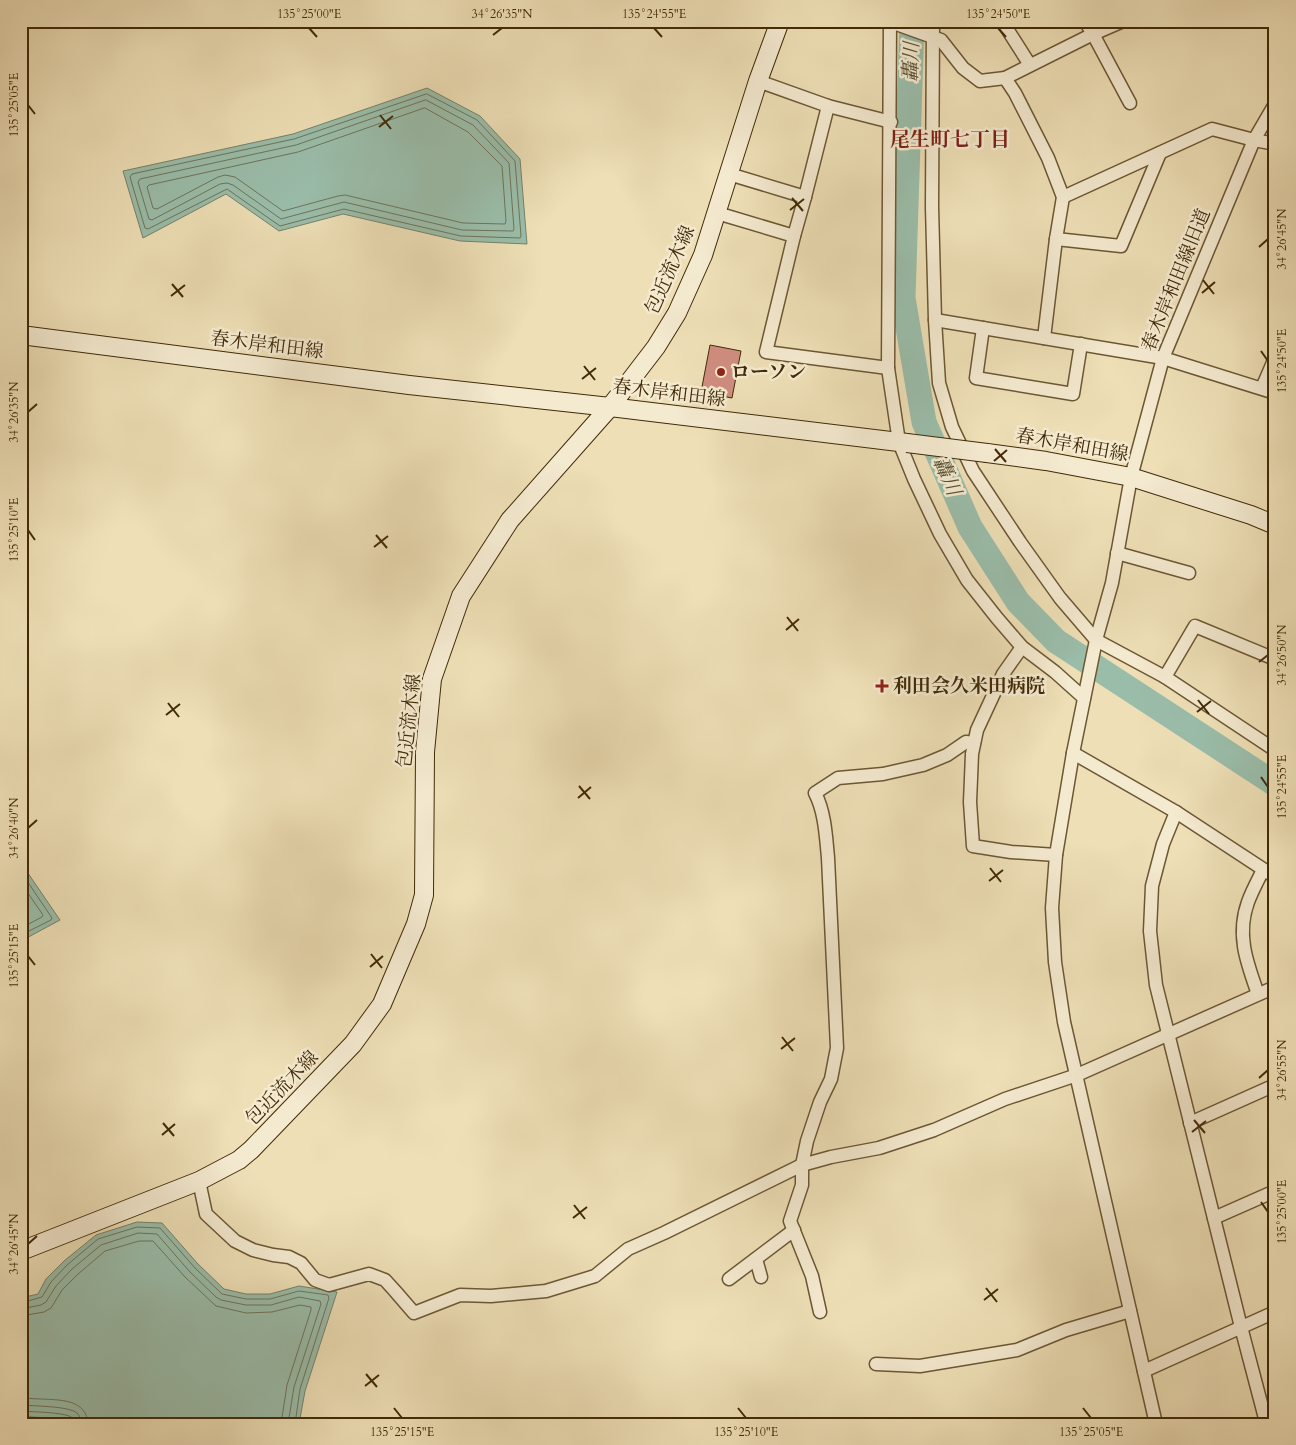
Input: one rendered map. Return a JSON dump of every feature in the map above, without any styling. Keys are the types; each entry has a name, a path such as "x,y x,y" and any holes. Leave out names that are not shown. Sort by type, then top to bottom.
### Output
{"street":[{"name":"包近流木線","path":"21,1251 199,1181 240,1160 252,1150 353,1044 382,1004 416,924 424,895 424,752 432,678 461,596 510,520 610,407 656,347 677,313 703,255 758,81 780,21"},
{"path":"933,21 932,207 935,320 939,383 952,427 974,471 1020,542 1095,643 1165,677 1275,750"},
{"path":"1002,21 1030,65"},
{"path":"1085,21 1130,102"},
{"path":"1084,698 1055,672 1022,647 967,580 940,534 914,479 903,443 888,368 889,22 941,40 963,68 980,82 1006,78 1123,21"},
{"path":"1006,78 1048,158 1063,197 1044,338"},
{"path":"758,81 828,106 890,122"},
{"name":"春木岸和田線旧道","path":"1156,1424 1064,1022 1055,962 1052,908 1056,855 1073,753 1095,643 1112,583 1131,477 1163,358 1254,140 1275,104"},
{"path":"828,106 766,352 888,368"},
{"path":"1063,197 1212,128 1275,144"},
{"path":"1056,239 1121,246 1160,153"},
{"path":"729,174 805,197"},
{"path":"717,213 794,236"},
{"path":"935,320 1163,358 1275,392"},
{"path":"983,328 976,378 1074,394 1082,344"},
{"name":"春木岸和田線","path":"21,335 410,385 610,407 1046,461 1131,477 1251,515 1275,525"},
{"path":"1262,388 1275,358"},
{"path":"1117,553 1189,574"},
{"path":"1165,677 1195,626 1275,659"},
{"path":"1022,647 1003,674 977,730 972,754 970,802 972,846 1011,852 1056,855"},
{"path":"820,1312 812,1276 790,1221 802,1185 802,1165 807,1141 820,1102 831,1079 837,1048 828,858 825,829 816,793 838,778 883,774 923,765 946,755 966,742 974,743"},
{"path":"1073,753 1176,812 1275,877"},
{"path":"1176,812 1163,844 1152,886 1150,931 1156,985 1266,1422 1275,1418"},
{"path":"1258,994 1246,962 1242,935 1248,903 1264,870"},
{"path":"199,1181 206,1214 235,1242 253,1250 289,1257 301,1263 315,1280 329,1285 368,1274 385,1280 414,1313 460,1295 491,1296 546,1291 595,1276 628,1250 802,1165 831,1157 879,1148 934,1130 1005,1099 1077,1075 1275,987"},
{"path":"1190,1123 1275,1085"},
{"path":"1214,1218 1275,1191"},
{"path":"729,1279 794,1230"},
{"path":"756,1259 761,1277"},
{"path":"876,1364 920,1366 1017,1350 1066,1330 1130,1310"},
{"path":"1144,1371 1275,1312"}],"water":[{"path":"427,88 480,116 520,159 527,244 460,241 343,214 279,231 226,194 143,238 123,171 293,134"},
{"path":"21,863 60,920 21,941"},
{"path":"137,1222 162,1223 198,1264 224,1289 246,1294 270,1294 299,1286 337,1292 305,1391 299,1424 79,1424 60,1419 21,1416 21,1298 38,1294 46,1279 64,1261 96,1235"}],"building":[{"name":"ローソン","path":"710,345 741,351 732,398 701,392"}],"waterway":[{"name":"轟川","path":"912,21 903,298 924,422 970,527 1018,602 1056,641 1275,784"}],"place":[{"name":"ローソン","path":"721,372"},
{"name":"利田会久米田病院","path":"882,686"}],"district":[{"name":"尾生町七丁目","path":"950,139"}]}
